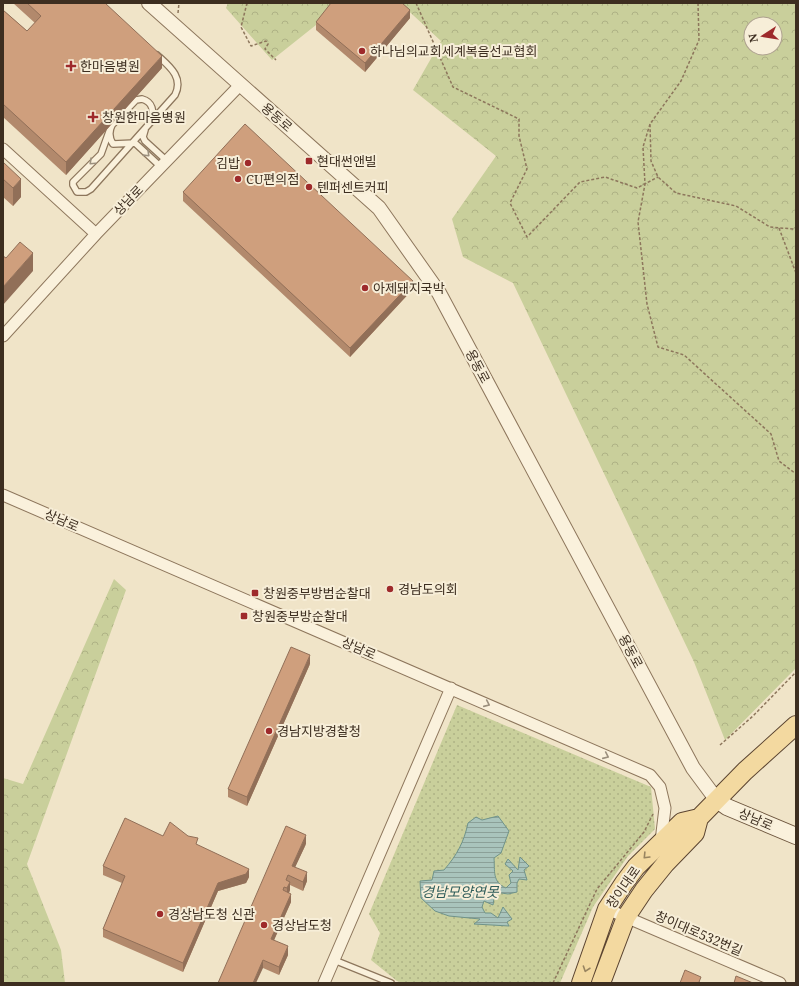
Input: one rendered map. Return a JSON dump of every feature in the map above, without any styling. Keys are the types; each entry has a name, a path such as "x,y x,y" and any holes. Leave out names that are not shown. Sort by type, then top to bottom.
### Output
{"main road":[{"name":"창이대로","path":"601,983 626,917 652,880 695,833 699,818 716,799 796,725"},
{"name":"상남로","path":"716,799 727,807 796,836"},
{"name":"창이대로","path":"582,983 607,909 636,867 682,822 699,818"}],"street":[{"name":"용동로","path":"150,3 379,208 439,293 693,768 716,799"},
{"name":"상남로","path":"3,336 96,234 240,85"},
{"path":"3,149 96,234"},
{"name":"상남로","path":"3,495 650,775 660,787 665,808 661,841"},
{"path":"324,983 451,688"},
{"name":"창이대로532번길","path":"607,909 780,983"}],"lane":[{"path":"154,52 175,73 178,89 175,95 150,123 91,189 86,192 77,192 73,185 73,182 101,154 110,129 133,102 142,99 150,104 153,109 150,123 144,131 143,137 164,164"},
{"path":"110,129 113,144 119,145 133,142 164,164"},
{"path":"334,960 390,983"}],"path":[{"path":"247,3 241,27 252,46 266,42 268,44 265,49 276,60"},
{"path":"416,3 453,87 519,119 519,136 527,169 510,203 527,237 580,182 606,177 637,188 658,177"},
{"path":"698,3 699,40 681,81 650,124 643,147 645,184 638,222 642,247 647,304 658,347 684,355 771,434 779,461 796,474"},
{"path":"650,124 651,161 658,177 676,193 736,206 770,227 793,229 796,227"},
{"path":"779,228 796,273"},
{"path":"720,745 753,716 796,672"}],"green space":[{"path":"228,3 332,3 316,25 272,60 226,8"},
{"path":"400,3 796,3 796,668 725,740 694,662 513,283 463,257 452,219 496,156 413,90 441,41"},
{"path":"114,579 126,590 27,864 61,950 65,983 3,983 3,778 23,784"},
{"path":"457,705 651,787 655,829 628,856 593,907 560,983 403,983 397,981 371,960 380,933 369,914"}],"water":[{"name":"경남모양연못","path":"498,816 509,831 501,853 494,858 495,876 498,883 506,888 511,883 509,875 513,871 505,864 508,859 518,870 520,857 529,866 524,870 527,880 519,879 517,883 517,892 508,894 495,892 493,905 484,901 482,907 485,913 491,913 498,918 503,907 512,919 507,922 509,926 474,924 480,919 449,916 435,911 421,898 420,881 432,880 434,871 444,870 449,864 462,842 468,823 476,817 482,820"}],"building":[{"name":"창원한마음병원","path":"27,3 105,3 162,56 66,162 3,104 3,10 27,31 41,16"},
{"name":"하나님의교회세계복음선교협회","path":"331,3 402,3 410,10 365,63 316,22"},
{"path":"245,124 413,281 350,348 183,192"},
{"path":"3,162 21,179 13,188 3,179"},
{"path":"20,242 33,253 3,287 3,256 6,258"},
{"name":"경남지방경찰청","path":"291,647 310,655 247,797 228,789"},
{"name":"경상남도청 신관","path":"125,818 163,836 170,822 188,836 198,838 196,844 249,869 246,874 218,883 183,963 103,929 125,876 103,866"},
{"name":"경상남도청","path":"286,826 306,835 292,866 307,872 303,882 288,875 286,880 290,882 287,888 284,887 283,890 291,894 271,939 288,946 279,967 263,960 253,983 218,983"},
{"path":"685,970 701,977 699,982 702,983 680,983"},
{"path":"736,976 753,983 734,983"}],"place":[{"name":"하나님의교회세계복음선교협회","path":"362,51"},
{"name":"한마음병원","path":"71,66"},
{"name":"창원한마음병원","path":"93,117"},
{"name":"현대썬앤빌","path":"309,161"},
{"name":"김밥","path":"248,163"},
{"name":"CU편의점","path":"238,179"},
{"name":"텐퍼센트커피","path":"309,187"},
{"name":"아제돼지국박","path":"365,288"},
{"name":"경남도의회","path":"390,589"},
{"name":"창원중부방범순찰대","path":"255,593"},
{"name":"창원중부방순찰대","path":"244,616"},
{"name":"경남지방경찰청","path":"269,731"},
{"name":"경상남도청 신관","path":"160,914"},
{"name":"경상남도청","path":"264,925"}]}
